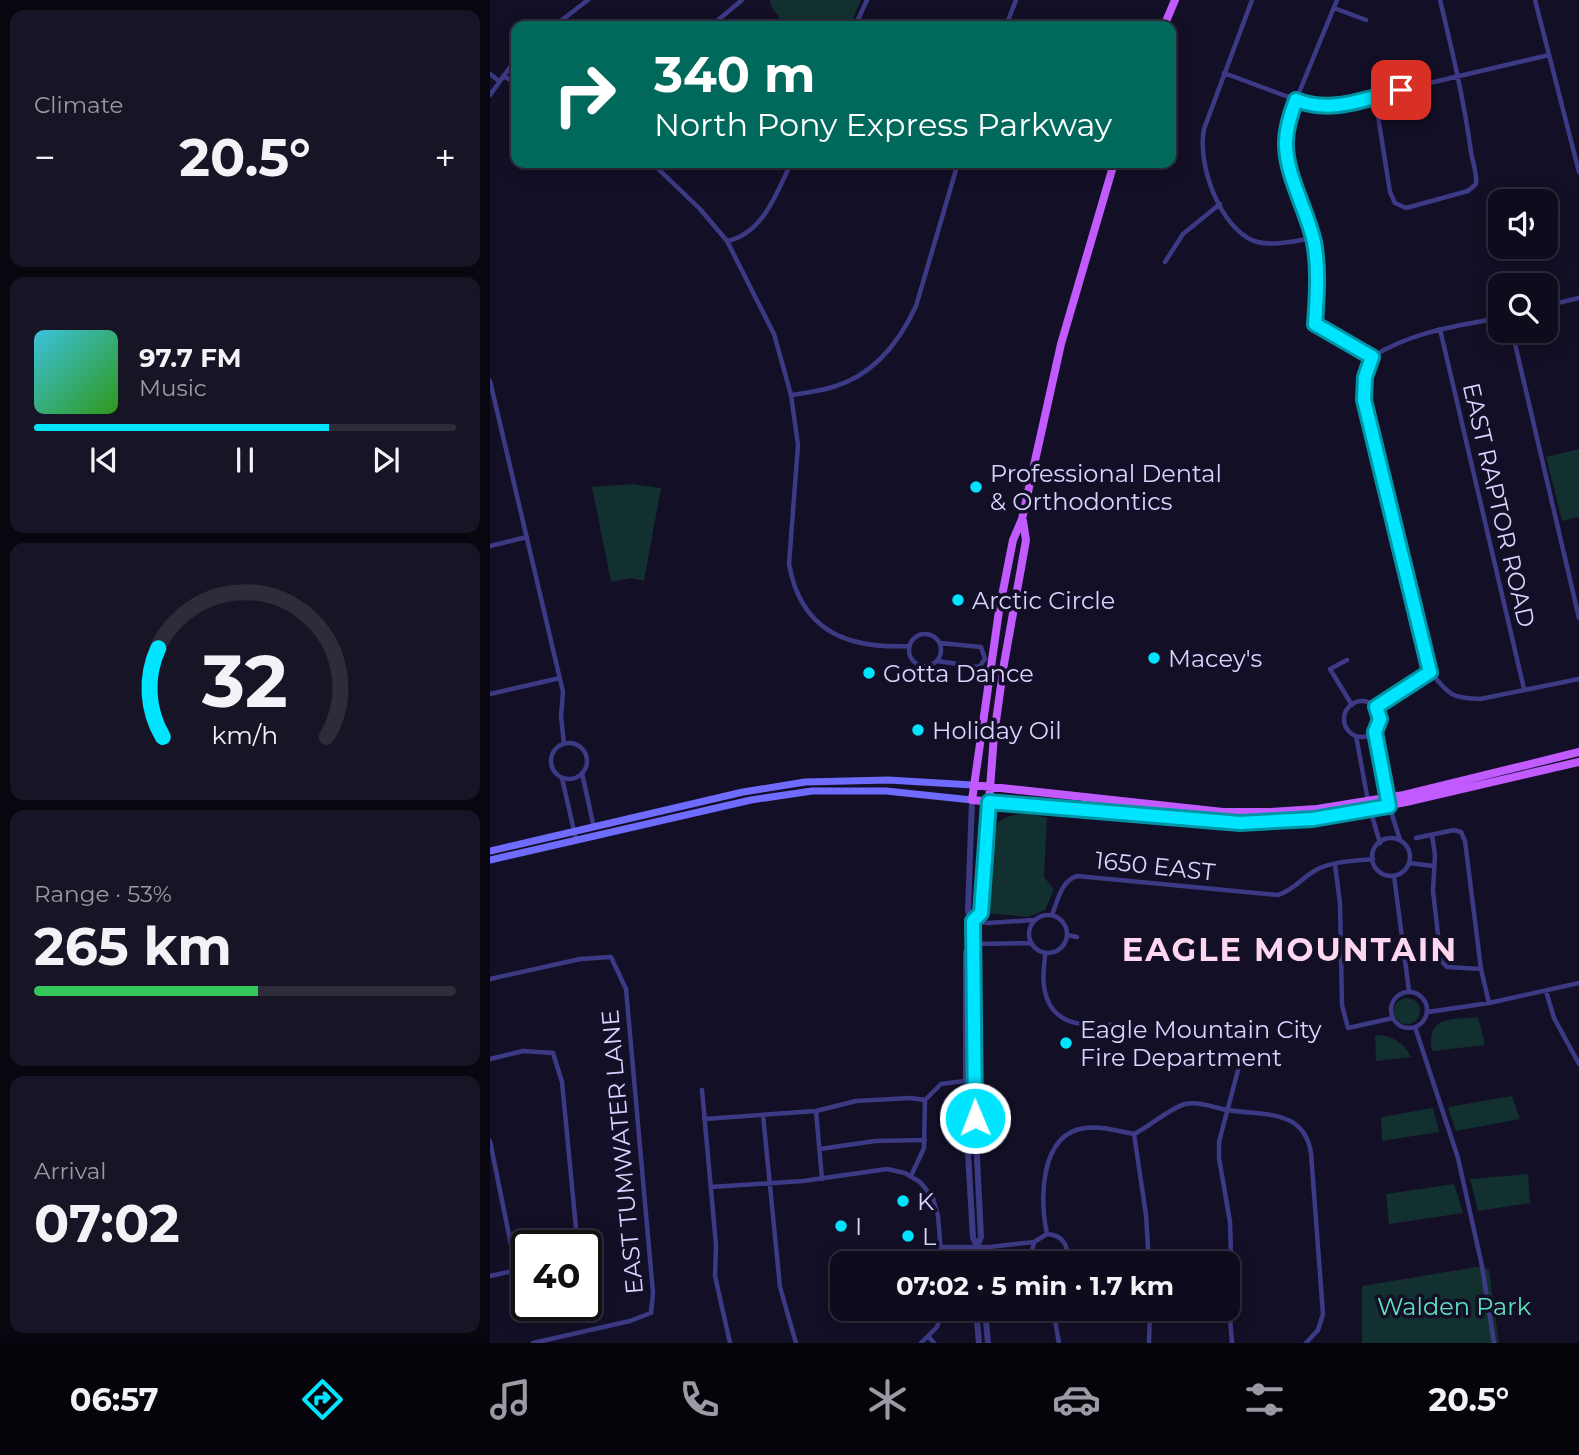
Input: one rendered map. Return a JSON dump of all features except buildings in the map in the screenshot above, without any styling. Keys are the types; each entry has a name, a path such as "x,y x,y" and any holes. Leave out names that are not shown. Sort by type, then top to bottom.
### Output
{"main road":[{"path":"1166,21 1175,0"},
{"path":"972,800 988,660 1004,578 1013,540 1022,519 1061,344 1113,168"},
{"path":"989,802 994,735 1004,664 1026,540 1022,519"},
{"path":"1388,802 1579,752"},
{"path":"490,860 575,835 593,827 743,792 805,782 888,779 973,785 1223,812 1270,813 1388,802 1579,762"},
{"path":"490,851 575,835 596,836 751,800 811,791 863,790 1240,823 1313,819 1369,805"}],"street":[{"path":"561,21 588,0"},
{"path":"717,21 742,0"},
{"path":"857,21 867,0"},
{"path":"1008,21 1016,0"},
{"path":"1252,0 1204,129 1202,158 1220,204 1240,233 1255,241 1269,244 1313,238"},
{"path":"1337,0 1296,100 1287,132 1287,160 1313,238 1318,264 1315,324 1372,357"},
{"path":"1375,97 1390,192 1395,203 1406,208 1468,191 1476,184 1477,174 1458,75 1440,0"},
{"path":"1535,0 1579,173"},
{"path":"1334,8 1366,20"},
{"path":"1224,73 1313,106 1327,107 1549,55"},
{"path":"490,95 511,66"},
{"path":"490,74 499,81"},
{"path":"503,76 511,80"},
{"path":"657,168 700,209 727,241 774,334 791,395 798,444 789,564 795,589 805,610 819,623 843,638 885,647 910,646"},
{"path":"727,241 739,239 763,217 788,168"},
{"path":"791,395 834,387 862,375 894,345 916,306 957,168"},
{"path":"1165,262 1183,234 1220,204"},
{"path":"1558,303 1579,298"},
{"path":"1488,319 1440,329 1390,346 1372,357 1365,377 1364,400 1430,672 1452,697 1480,699 1579,679"},
{"name":"EAST RAPTOR ROAD","path":"1440,329 1524,689"},
{"path":"1515,343 1579,618"},
{"path":"490,381 563,692 561,716 564,744"},
{"path":"490,546 527,537"},
{"path":"922,634 933,636 940,643 941,653 937,661 928,666 916,663 911,657 910,646 913,639 922,634"},
{"path":"940,643 981,647 988,660 1004,664"},
{"path":"937,661 979,667 988,660"},
{"path":"1347,660 1330,669 1352,705"},
{"path":"1376,707 1430,672"},
{"path":"490,694 559,678"},
{"path":"1375,732 1365,737 1349,732 1344,723 1345,713 1358,701 1366,702 1376,707 1380,719 1375,732 1388,802 1400,841 1410,853 1409,863 1403,872 1394,876 1383,874 1373,859 1374,850 1380,843 1390,839 1400,841"},
{"path":"1356,736 1369,805 1380,843"},
{"path":"582,774 572,779 562,777 553,769 551,761 555,750 571,743 582,749 587,760 582,774 596,836"},
{"path":"562,777 575,835"},
{"path":"972,800 968,911 973,921 972,944 975,951 975,1129 981,1237 977,1246"},
{"path":"973,921 981,913 989,802"},
{"path":"1416,838 1454,831 1461,832 1465,841 1481,969 1489,1003"},
{"path":"1432,835 1435,855 1433,891 1441,961 1447,967 1481,969"},
{"name":"1650 EAST","path":"1052,915 1064,885 1070,878 1077,876 1278,895 1292,891 1317,869 1373,859"},
{"path":"1409,863 1433,866"},
{"path":"1335,865 1340,903 1342,1005 1348,1028 1393,1018"},
{"path":"1394,876 1409,991"},
{"path":"972,944 1031,943 1045,953 1057,950 1067,935 1063,922 1052,915 1034,920 988,923 973,921"},
{"path":"1031,943 1029,931 1034,920"},
{"path":"1067,935 1077,937"},
{"path":"972,944 966,952 965,1081 973,1238 977,1251"},
{"path":"1045,953 1044,984 1048,1004 1065,1020 1092,1026 1126,1024"},
{"name":"EAST TUMWATER LANE","path":"490,979 580,959 611,957 626,989 652,1280 652,1313 630,1321 533,1343"},
{"path":"1428,1012 1489,1003 1579,983"},
{"path":"1409,991 1419,994 1425,1000 1428,1012 1423,1022 1415,1027 1401,1027 1393,1018 1391,1009 1395,999 1403,992 1409,991"},
{"path":"1546,991 1554,1018 1579,1065"},
{"path":"1415,1027 1458,1158 1482,1266 1494,1343"},
{"path":"490,1059 523,1051 553,1053 562,1082 576,1230"},
{"path":"1232,1343 1230,1222 1219,1158 1219,1142 1238,1070"},
{"path":"908,1174 921,1159 925,1140 925,1100 941,1084 965,1081"},
{"path":"702,1090 716,1245 715,1276 730,1343"},
{"path":"704,1119 816,1111 856,1101 910,1098 925,1100"},
{"path":"1047,1234 1047,1166 1059,1142 1074,1132 1083,1128 1105,1127 1134,1134 1172,1110 1186,1104 1201,1103 1288,1120 1301,1130 1308,1140 1318,1237 1323,1314 1315,1334 1306,1343"},
{"path":"816,1111 822,1179"},
{"path":"763,1115 780,1287 796,1343"},
{"path":"1134,1134 1146,1215 1148,1251"},
{"path":"820,1149 875,1141 925,1140"},
{"path":"490,1141 511,1245"},
{"path":"711,1187 822,1179 887,1169 908,1174 925,1186 933,1198 938,1216 941,1251"},
{"path":"941,1247 1034,1242 1047,1234 1059,1237 1067,1251"},
{"path":"1032,1251 1034,1242"},
{"path":"490,1276 511,1271"},
{"path":"921,1343 929,1338 939,1321"},
{"path":"977,1321 979,1343"},
{"path":"986,1321 988,1343"},
{"path":"1055,1321 1059,1343"},
{"path":"1149,1343 1150,1321"},
{"path":"929,1338 934,1343"}],"green space":[{"path":"770,0 861,0 852,21 782,21"},
{"path":"1579,449 1579,517 1562,521 1546,457"},
{"path":"632,484 661,488 644,581 631,578 611,582 592,487"},
{"path":"1031,814 1047,818 1044,877 1054,890 1045,910 1028,917 984,913 986,865 994,829 1006,817"},
{"path":"1407,998 1417,1001 1420,1011 1417,1021 1407,1024 1397,1021 1394,1011 1397,1001"},
{"path":"1478,1017 1485,1045 1432,1051 1431,1039 1437,1025 1450,1020"},
{"path":"1375,1035 1396,1040 1405,1047 1411,1057 1376,1061"},
{"path":"1512,1096 1520,1119 1456,1131 1448,1107"},
{"path":"1433,1108 1439,1132 1382,1141 1381,1117"},
{"path":"1528,1174 1530,1203 1478,1211 1470,1179"},
{"path":"1454,1184 1463,1213 1389,1224 1386,1194"},
{"name":"Walden Park","path":"1482,1266 1489,1270 1499,1343 1362,1343 1362,1286"}],"place":[{"name":"Professional Dental & Orthodontics","path":"976,487"},
{"name":"Arctic Circle","path":"958,600"},
{"name":"Macey's","path":"1154,658"},
{"name":"Gotta Dance","path":"869,673"},
{"name":"Holiday Oil","path":"918,730"},
{"name":"Eagle Mountain City Fire Department","path":"1066,1043"},
{"name":"K","path":"903,1201"},
{"name":"I","path":"841,1226"},
{"name":"L","path":"908,1236"}],"district":[{"name":"EAGLE MOUNTAIN","path":"1290,949"}],"route":[{"path":"975,1118 973,921 981,913 989,802 1240,823 1313,819 1389,806 1375,732 1380,719 1376,707 1430,672 1364,400 1365,377 1372,357 1315,324 1318,264 1302,201 1287,160 1286,142 1288,123 1296,100 1313,106 1340,106 1401,90"}]}
